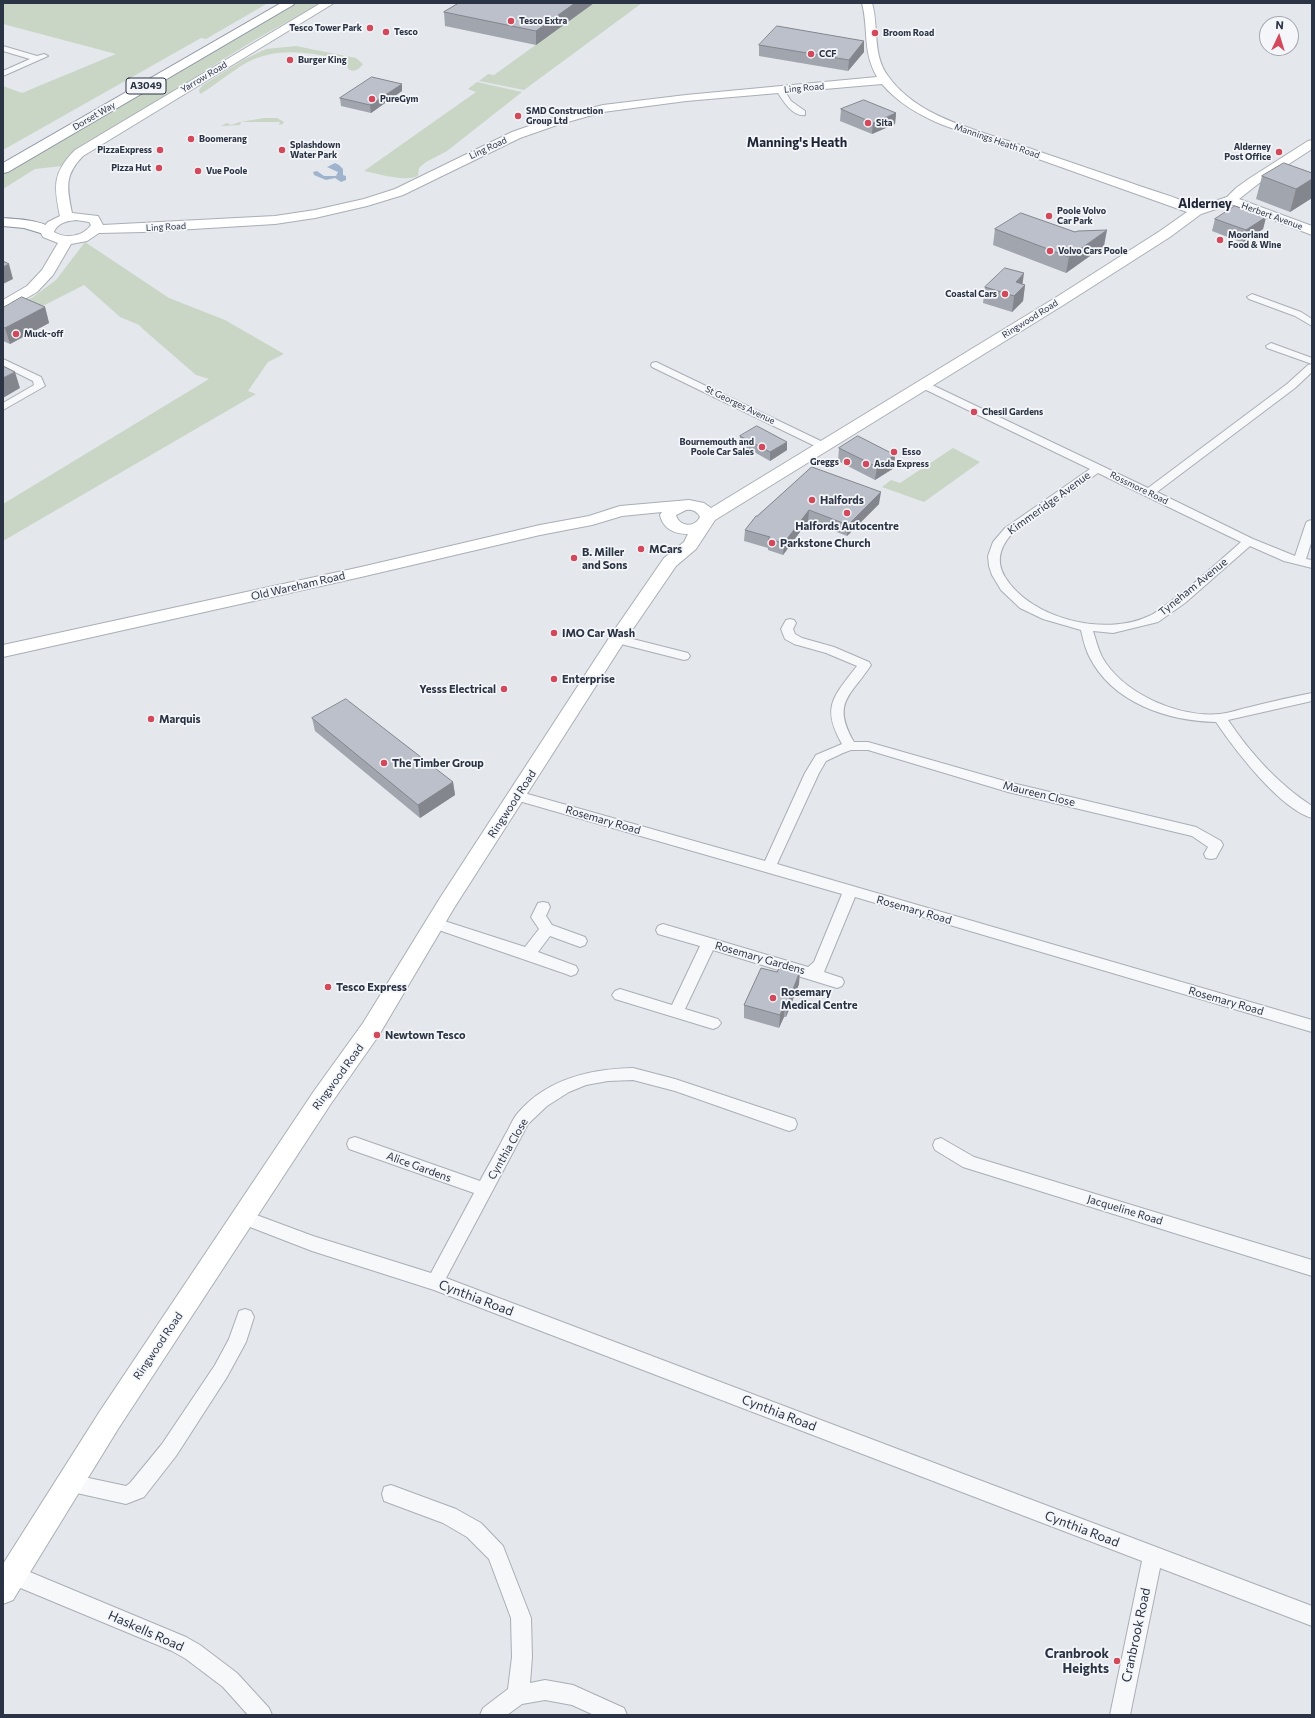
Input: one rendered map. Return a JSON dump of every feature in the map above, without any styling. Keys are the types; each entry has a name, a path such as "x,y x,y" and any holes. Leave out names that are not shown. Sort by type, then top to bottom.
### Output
{"highway":[{"name":"Dorset Way","path":"3,159 275,3"},
{"name":"Dorset Way","path":"3,169 289,3"},
{"path":"3,222 26,224 47,231"}],"street":[{"name":"Yarrow Road","path":"67,218 61,182 70,161 79,153 307,14 329,3"},
{"name":"Mannings Heath Road","path":"867,3 870,12 872,53 878,70 891,88 917,108 941,121 1196,211"},
{"path":"3,48 40,58 3,74"},
{"name":"Ling Road","path":"96,229 143,228 275,220 315,214 367,202 399,192 500,142 553,122 603,110 652,101 885,80"},
{"path":"780,90 788,103 802,113"},
{"name":"Ringwood Road","path":"8,1582 109,1420 322,1098 367,1035 435,923 617,639 670,562 690,545 705,522 746,494 924,385 1165,234 1196,211 1231,200 1249,184 1312,144"},
{"name":"Herbert Avenue","path":"1231,200 1312,231"},
{"path":"81,217 92,219 97,225 96,229 80,238 67,239 52,237 47,231 51,224 67,218 81,217"},
{"path":"3,306 32,289 48,272 67,239"},
{"path":"1252,297 1298,314 1312,323"},
{"path":"1271,346 1312,361"},
{"path":"3,362 37,379 40,386 3,407"},
{"name":"St Georges Avenue","path":"656,365 823,446"},
{"path":"1149,493 1291,386 1312,367"},
{"name":"Rossmore Road","path":"924,385 1249,542 1273,552 1312,564"},
{"name":"Kimmeridge Avenue","path":"1086,627 1065,623 1048,617 1018,602 1008,592 1001,581 994,568 994,558 996,548 1002,538 1016,526 1098,468"},
{"name":"Ringwood Road","path":"683,506 746,494"},
{"path":"670,562 669,547 673,525 668,515 669,512 683,506 700,508 707,513 705,522"},
{"name":"Old Wareham Road","path":"3,651 308,584 540,530 592,520 620,511 683,506"},
{"name":"Old Wareham Road","path":"592,520 622,519 673,525 688,529 705,522"},
{"path":"1299,561 1312,523"},
{"name":"Tyneham Avenue","path":"1086,627 1113,629 1154,619 1181,600 1249,542"},
{"path":"790,623 787,629 789,636 830,650 865,665 838,702 837,716 840,727 850,746"},
{"path":"1086,627 1097,660 1108,676 1136,698 1171,712 1192,717 1220,718 1312,697"},
{"path":"617,639 684,656"},
{"path":"1220,718 1230,733 1268,778 1289,797 1312,813"},
{"name":"Maureen Close","path":"769,867 812,773 821,758 850,746 868,746 1008,787 1196,832 1216,846 1211,854"},
{"name":"Rosemary Road","path":"517,796 769,867 850,892 1312,1026"},
{"name":"Rosemary Gardens","path":"810,973 818,968 821,963 850,892"},
{"path":"543,907 538,917 547,929 580,941"},
{"path":"435,923 571,970"},
{"path":"528,954 547,929"},
{"name":"Rosemary Gardens","path":"663,930 837,982"},
{"name":"Rosemary Gardens","path":"676,1012 709,943"},
{"path":"620,995 713,1023"},
{"name":"Cynthia Close","path":"435,1282 522,1120 541,1101 563,1087 585,1079 608,1075 634,1074 675,1085 789,1124"},
{"name":"Alice Gardens","path":"354,1144 484,1190"},
{"name":"Jacqueline Road","path":"941,1145 969,1162 1312,1268"},
{"name":"Cynthia Road","path":"243,1217 312,1243 435,1282 1312,1616"},
{"path":"70,1483 126,1495 137,1490 169,1450 221,1371 237,1342 245,1317"},
{"path":"391,1494 449,1516 474,1530 496,1553 521,1618 522,1657 518,1695"},
{"name":"Cranbrook Road","path":"1120,1715 1153,1556"},
{"name":"Haskells Road","path":"8,1582 88,1605 179,1644 193,1652 230,1680 262,1715"},
{"path":"490,1715 518,1695 545,1690 573,1695 617,1715"}],"green space":[{"path":"3,3 268,3 206,39 201,38 3,150 3,86 22,93 116,54 3,24"},
{"path":"296,3 325,3 281,25 104,132 70,157 62,166 35,169 3,189 3,174"},
{"path":"594,3 642,3 524,90 479,81 488,74 494,75"},
{"path":"296,46 356,58 363,64 357,70 351,71 349,70 345,61 320,55 295,52 270,54 246,63 200,94 199,90 203,85 245,59 266,49"},
{"path":"477,82 522,92 447,151 426,162 419,168 418,176 413,178 399,178 364,171 476,92 468,89"},
{"path":"264,118 277,118 284,122 283,124 279,125 280,122 241,122 240,125 221,126 227,123 231,125 240,122"},
{"path":"85,242 169,298 225,320 284,354 268,362 248,391 256,394 3,541 3,504 209,379 196,375 139,325 120,317 84,285 27,314 3,316 56,280"},
{"path":"953,448 980,462 924,502 882,487 891,480 900,483"}],"water":[{"path":"335,163 343,169 343,175 346,176 346,180 341,182 335,178 326,180 314,175 313,172 317,171 324,176 336,176 338,172 327,167"}],"building":[{"path":"459,3 575,3 536,31 444,12"},
{"path":"777,26 864,41 849,60 759,45"},
{"path":"372,77 402,84 370,105 340,98"},
{"path":"864,100 896,113 873,123 841,109"},
{"path":"1284,163 1312,173 1312,179 1296,189 1262,176"},
{"path":"1235,206 1266,217 1246,230 1215,219"},
{"path":"1021,213 1075,232 1107,230 1069,257 995,229"},
{"path":"3,261 9,264 3,267"},
{"path":"1005,268 1024,273 1016,282 1025,285 1014,296 985,287"},
{"path":"22,297 45,307 5,328 3,327 3,308"},
{"path":"3,366 15,372 3,378"},
{"path":"757,426 787,442 770,452 740,436"},
{"path":"858,436 895,455 877,467 839,448"},
{"path":"812,467 881,492 848,525 809,510 784,543 768,539 770,537 745,530 756,516"},
{"name":"The Timber Group","path":"346,699 453,782 418,805 312,718"},
{"name":"Rosemary Medical Centre","path":"780,966 800,971 787,1005 785,1004 780,1015 744,1005 761,968 777,972"}],"place":[{"name":"Tesco Extra","path":"511,21"},
{"name":"Tesco Tower Park","path":"370,28"},
{"name":"Tesco","path":"386,32"},
{"name":"Broom Road","path":"875,33"},
{"name":"CCF","path":"811,54"},
{"name":"Burger King","path":"290,60"},
{"name":"PureGym","path":"372,99"},
{"name":"SMD Construction Group Ltd","path":"518,116"},
{"name":"Sita","path":"868,123"},
{"name":"Boomerang","path":"191,139"},
{"name":"PizzaExpress","path":"160,150"},
{"name":"Splashdown Water Park","path":"282,150"},
{"name":"Alderney Post Office","path":"1279,152"},
{"name":"Pizza Hut","path":"159,168"},
{"name":"Vue Poole","path":"198,171"},
{"name":"Poole Volvo Car Park","path":"1049,216"},
{"name":"Moorland Food & Wine","path":"1220,240"},
{"name":"Volvo Cars Poole","path":"1050,251"},
{"name":"Coastal Cars","path":"1005,294"},
{"name":"Muck-off","path":"16,334"},
{"name":"Chesil Gardens","path":"974,412"},
{"name":"Bournemouth and Poole Car Sales","path":"762,447"},
{"name":"Esso","path":"894,452"},
{"name":"Greggs","path":"847,462"},
{"name":"Asda Express","path":"866,464"},
{"name":"Halfords","path":"812,500"},
{"name":"Halfords Autocentre","path":"847,513"},
{"name":"Parkstone Church","path":"772,543"},
{"name":"MCars","path":"641,549"},
{"name":"B. Miller and Sons","path":"574,558"},
{"name":"IMO Car Wash","path":"554,633"},
{"name":"Enterprise","path":"554,679"},
{"name":"Yesss Electrical","path":"504,689"},
{"name":"Marquis","path":"151,719"},
{"name":"The Timber Group","path":"384,763"},
{"name":"Tesco Express","path":"328,987"},
{"name":"Rosemary Medical Centre","path":"773,998"},
{"name":"Newtown Tesco","path":"377,1035"},
{"name":"Cranbrook Heights","path":"1117,1661"}],"district":[{"name":"Manning's Heath","path":"797,143"},
{"name":"Alderney","path":"1205,204"}]}
